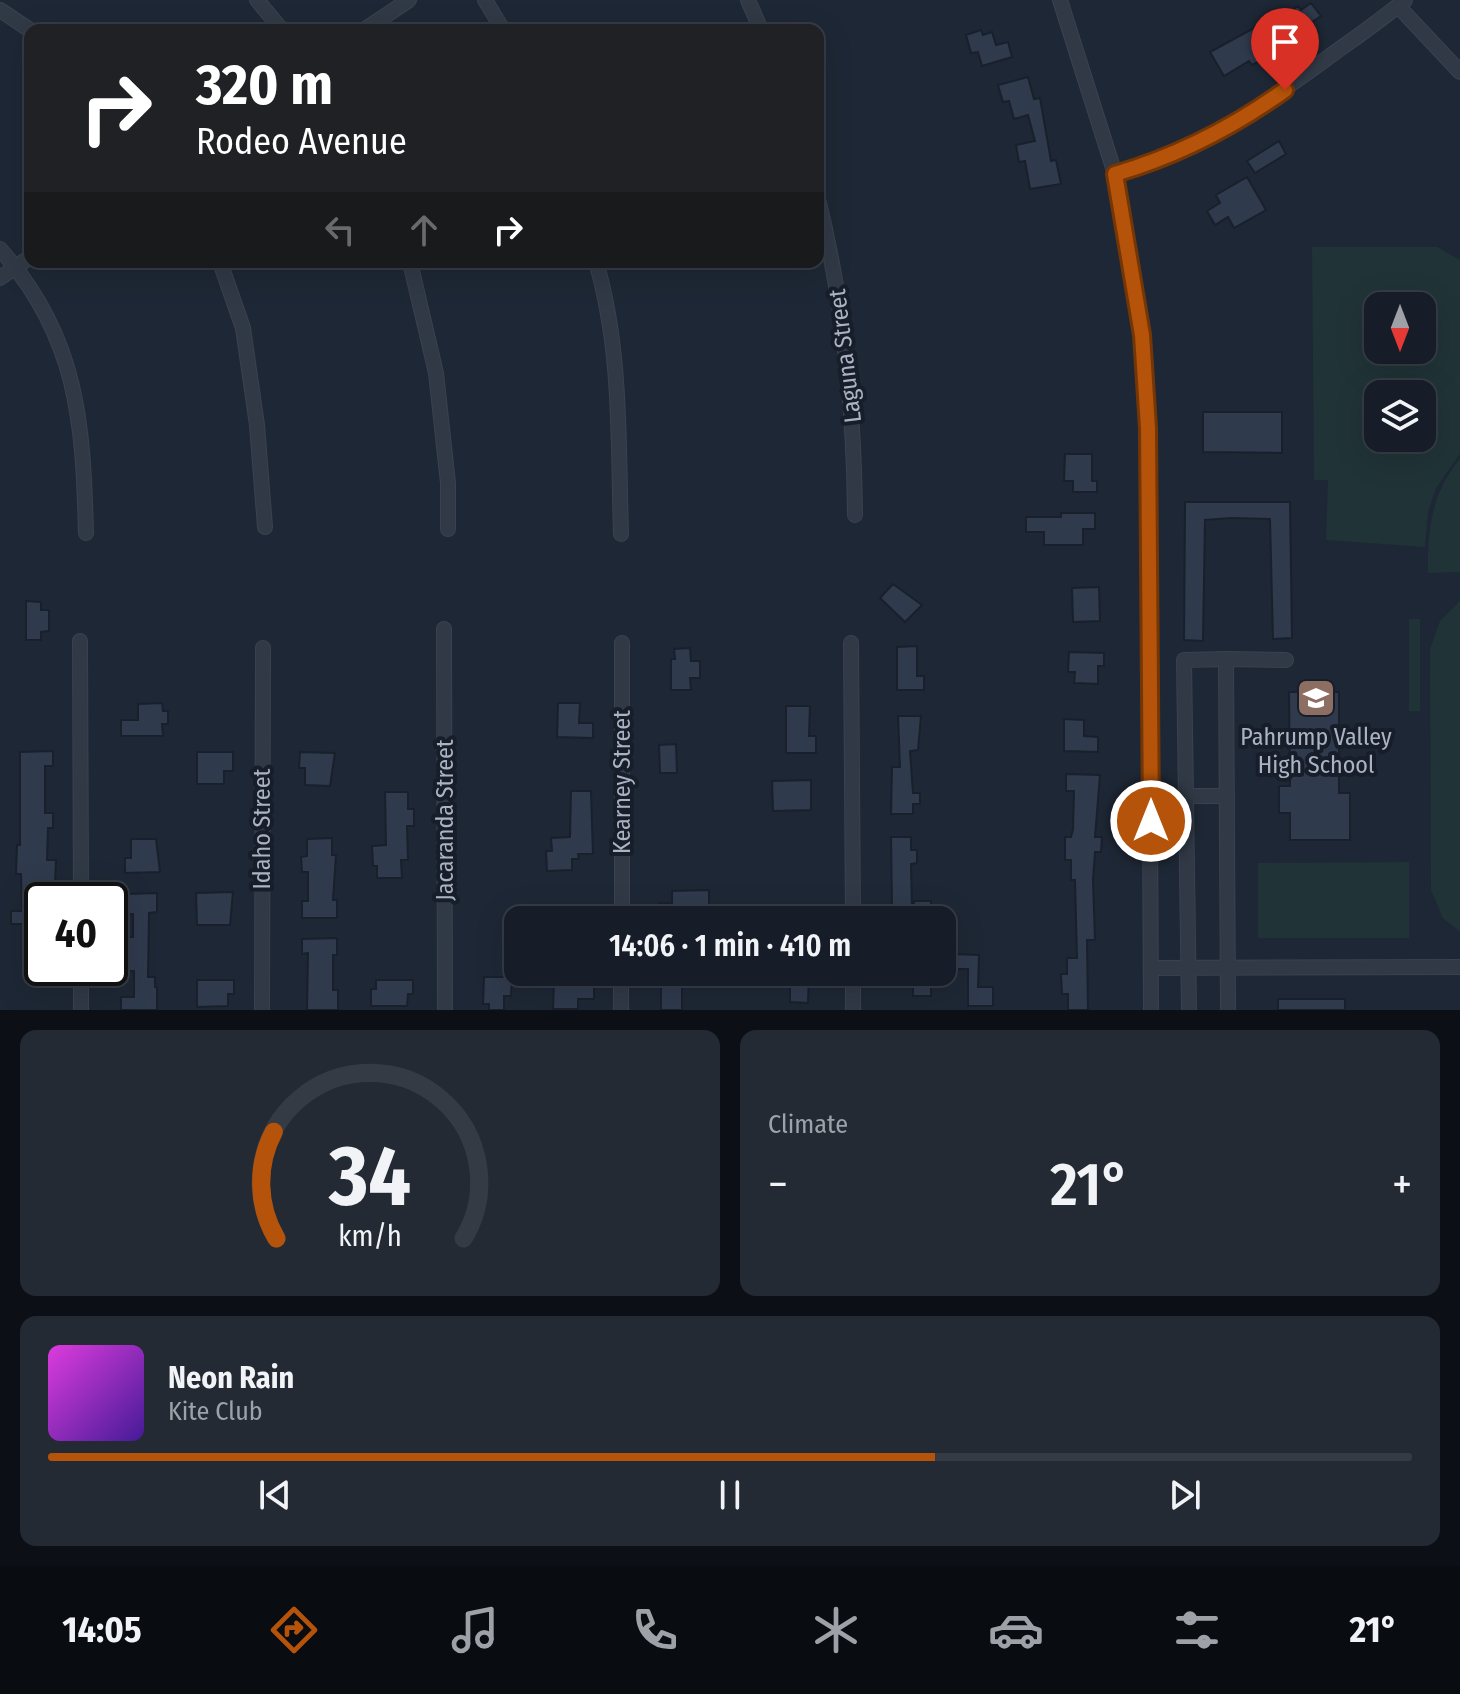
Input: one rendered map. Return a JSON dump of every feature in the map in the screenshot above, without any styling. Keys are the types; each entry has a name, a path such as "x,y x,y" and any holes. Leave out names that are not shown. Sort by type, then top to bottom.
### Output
{"street":[{"path":"257,0 277,24"},
{"path":"373,24 409,0"},
{"path":"485,0 499,24"},
{"path":"748,0 758,24"},
{"path":"1060,0 1115,174 1142,335 1148,428 1151,1010"},
{"path":"1115,174 1157,161 1206,140 1262,106 1402,3 1460,72"},
{"path":"0,10 24,26"},
{"name":"Laguna Street","path":"824,228 841,310 855,440 855,515"},
{"path":"0,249 16,267 41,307 61,346 78,400 86,533"},
{"path":"0,278 24,261"},
{"path":"222,268 243,328 257,425 265,527"},
{"path":"411,268 436,373 448,483 448,529"},
{"path":"597,268 612,339 616,380 621,534"},
{"name":"Jacaranda Street","path":"444,629 445,1010"},
{"path":"80,641 81,882"},
{"name":"Kearney Street","path":"622,643 622,906"},
{"path":"851,643 853,906"},
{"name":"Idaho Street","path":"262,1010 263,648"},
{"path":"1226,659 1228,1010"},
{"path":"1189,1010 1184,660 1286,660"},
{"path":"1186,796 1227,796"},
{"path":"1151,968 1460,967"},
{"path":"81,986 81,1010"},
{"path":"621,986 621,1010"},
{"path":"853,986 853,1010"}],"green space":[{"path":"1312,247 1437,247 1460,260 1460,454 1436,488 1428,512 1425,547 1326,540 1328,480 1314,480"},
{"path":"1460,458 1460,572 1428,573 1433,512 1443,485"},
{"path":"1460,601 1460,932 1443,918 1431,890 1430,649 1440,621"},
{"path":"1409,619 1420,619 1420,711 1409,711"},
{"path":"1409,862 1409,938 1258,938 1258,863"}],"building":[{"path":"1311,3 1321,16 1283,42 1281,39 1261,52 1265,58 1252,65 1249,61 1224,76 1210,52 1254,28 1258,34 1298,6 1301,10"},
{"path":"981,30 983,35 992,32 996,45 1008,42 1012,57 982,66 978,52 971,53 966,35"},
{"path":"1028,77 1034,99 1040,98 1051,161 1056,160 1061,184 1030,189 1025,161 1019,162 1016,145 1035,141 1028,115 1014,119 1009,101 1003,102 998,85"},
{"path":"1279,141 1286,154 1255,173 1247,161"},
{"path":"1247,177 1266,210 1234,228 1228,217 1215,225 1207,211 1220,203 1216,195"},
{"path":"1203,412 1282,412 1282,453 1203,452"},
{"path":"1065,454 1092,454 1092,481 1097,481 1097,492 1073,492 1073,481 1064,481"},
{"path":"1185,502 1290,502 1292,638 1273,639 1270,519 1231,518 1205,520 1203,641 1184,640"},
{"path":"1061,513 1095,513 1095,529 1083,529 1083,545 1044,545 1044,532 1026,532 1026,517 1061,517"},
{"path":"893,584 922,605 905,622 880,598"},
{"path":"1099,587 1100,621 1073,622 1072,588"},
{"path":"26,601 41,602 41,610 49,610 49,631 41,632 41,640 26,640"},
{"path":"917,646 917,676 924,676 924,690 897,690 897,647"},
{"path":"690,648 691,661 700,661 700,678 690,678 691,690 671,690 674,649"},
{"path":"1069,652 1104,653 1104,666 1098,666 1098,684 1074,683 1075,672 1068,672"},
{"path":"1289,692 1339,692 1339,793 1350,793 1350,840 1290,840 1290,813 1279,813 1279,786 1290,786"},
{"path":"162,703 163,711 168,711 168,724 162,724 163,736 121,736 121,720 138,720 138,704"},
{"path":"558,703 580,703 579,723 593,723 593,738 557,737"},
{"path":"786,706 810,706 809,736 816,736 816,753 786,753"},
{"path":"898,716 921,716 918,750 910,751 913,793 920,793 920,804 913,804 913,814 891,814 892,767 900,767"},
{"path":"1064,719 1084,720 1084,736 1098,737 1098,752 1064,751"},
{"path":"676,744 677,773 660,773 659,745"},
{"path":"53,751 53,766 45,766 45,813 53,813 53,828 48,828 47,860 56,860 55,882 24,882 24,924 11,924 11,911 22,911 21,874 16,874 17,845 20,845 20,752"},
{"path":"197,752 233,752 233,771 224,771 224,784 197,784"},
{"path":"300,752 335,753 330,786 305,785 305,768 299,768"},
{"path":"1066,774 1100,775 1095,837 1102,837 1101,852 1095,852 1093,880 1095,940 1087,940 1088,1010 1068,1010 1068,994 1062,994 1061,974 1067,974 1067,958 1077,958 1075,880 1071,880 1071,860 1065,860 1065,837 1071,837 1073,829 1074,791 1066,791"},
{"path":"811,780 811,810 773,811 772,781"},
{"path":"571,791 591,791 593,854 578,854 579,859 572,859 572,870 547,871 546,851 552,851 551,838 570,837"},
{"path":"385,792 408,792 408,809 414,809 414,826 407,826 408,860 401,860 402,878 377,878 377,866 373,866 372,846 386,845"},
{"path":"891,837 911,837 911,850 917,850 917,863 911,864 912,906 892,906"},
{"path":"332,838 332,855 336,855 333,900 337,900 337,918 302,918 302,901 308,901 308,872 302,872 301,857 307,856 307,839"},
{"path":"131,839 156,839 160,872 125,873 125,858 131,858"},
{"path":"709,890 709,906 659,906 659,903 672,903 672,891"},
{"path":"233,892 230,925 197,925 196,893"},
{"path":"157,893 157,912 149,913 148,977 155,977 157,1010 121,1010 121,997 134,997 134,971 128,971 128,937 133,937 133,914 128,914 128,894"},
{"path":"914,901 931,901 931,906 914,906"},
{"path":"337,938 337,955 333,955 333,990 338,990 338,1010 307,1010 308,953 302,954 302,939"},
{"path":"956,954 979,955 978,987 993,987 993,1006 968,1006 968,969 956,969"},
{"path":"484,977 504,977 504,986 512,986 511,996 504,996 504,1010 489,1010 489,1004 483,1004"},
{"path":"197,980 234,980 234,994 228,994 228,1006 197,1007"},
{"path":"376,980 413,980 413,994 408,994 407,1006 371,1006 371,989 376,989"},
{"path":"554,986 594,986 594,999 578,999 578,1009 553,1009"},
{"path":"661,986 682,986 682,1010 661,1010"},
{"path":"790,986 809,986 808,1003 790,1002"},
{"path":"913,986 931,986 931,996 913,996"},
{"path":"1278,999 1345,999 1345,1010 1278,1010"}],"place":[{"name":"Pahrump Valley High School","path":"1316,698"}],"route":[{"path":"1151,821 1148,428 1142,335 1115,174 1157,161 1206,140 1285,90"}]}
